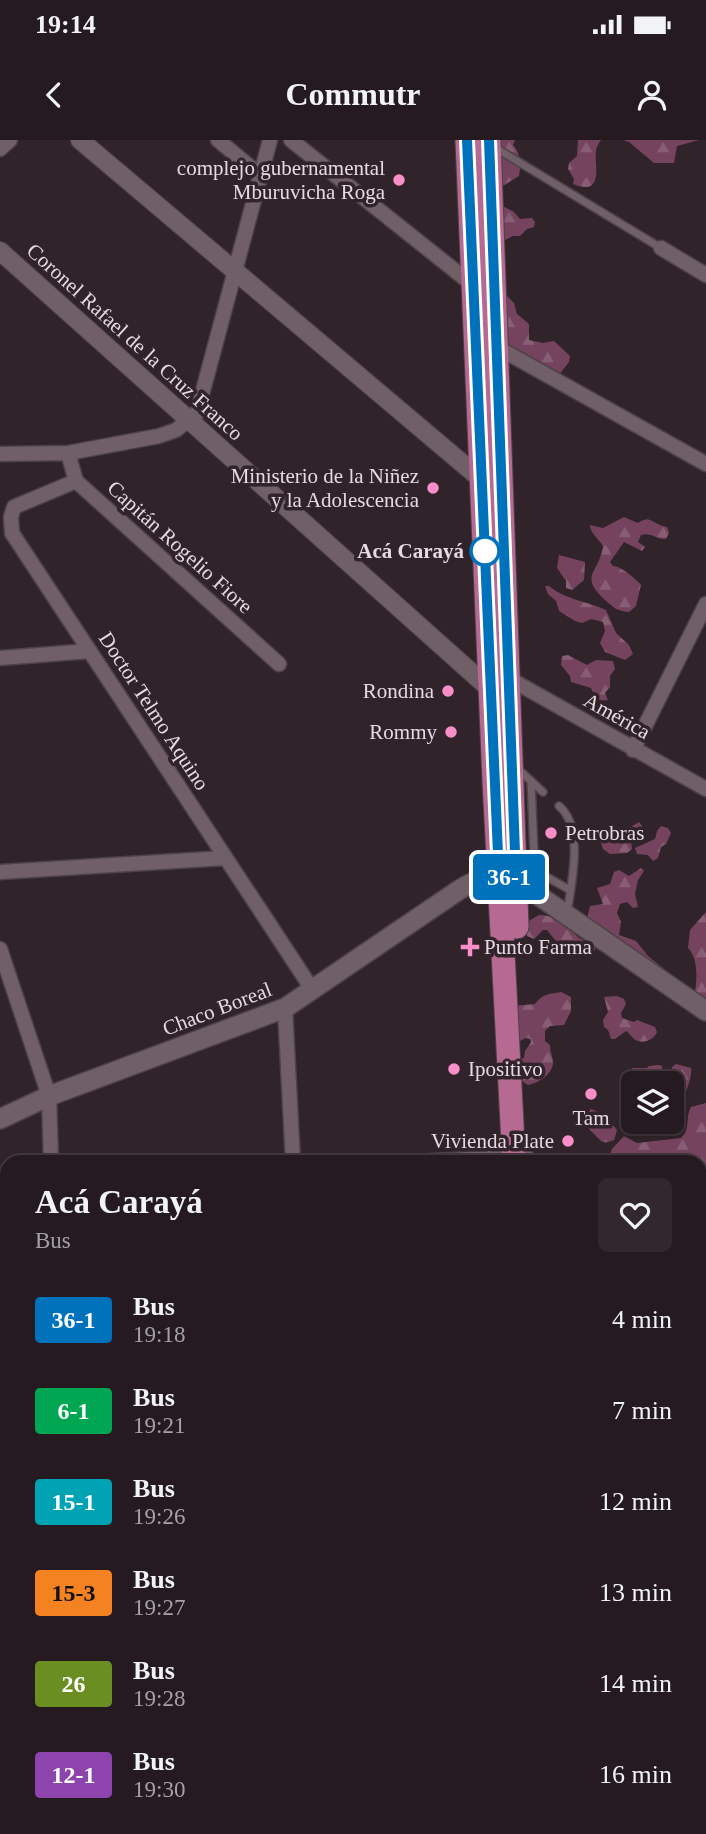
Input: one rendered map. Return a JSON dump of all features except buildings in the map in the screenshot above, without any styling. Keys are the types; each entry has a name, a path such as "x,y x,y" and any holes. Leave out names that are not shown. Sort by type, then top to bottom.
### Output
{"highway":[{"path":"481,141 473,285 482,480 499,684 524,851 508,878"},
{"path":"481,141 495,346 499,684 520,1155"}],"main road":[{"path":"508,878 567,915 706,1011"},
{"name":"Chaco Boreal","path":"0,1119 49,1096 285,1008 473,881 508,878"}],"street":[{"path":"0,149 10,140"},
{"path":"80,140 482,480"},
{"path":"218,140 262,177"},
{"path":"0,454 68,453 159,436 176,430 197,414 270,140"},
{"path":"291,140 473,285"},
{"path":"661,248 706,275"},
{"name":"Coronel Rafael de la Cruz Franco","path":"0,251 189,422 499,684"},
{"path":"495,346 706,464"},
{"name":"Capitán Rogelio Fiore","path":"68,453 76,481 279,664"},
{"name":"Doctor Telmo Aquino","path":"76,481 15,507 11,516 12,533 312,989"},
{"path":"633,750 704,612"},
{"path":"0,658 90,651"},
{"name":"América","path":"499,684 706,789"},
{"path":"0,872 225,858"},
{"path":"0,949 49,1096 51,1155"},
{"path":"285,1008 293,1155"}],"lane":[{"path":"481,141 661,248"},
{"path":"511,763 543,792"},
{"path":"531,781 524,851 538,872 570,891"},
{"path":"559,806 569,817 572,829 574,860 567,915"}],"green space":[{"path":"498,140 515,140 513,145 518,152 520,163 519,176 501,187"},
{"path":"578,140 601,140 596,150 596,178 590,186 573,184 574,179 568,169 569,163 577,156"},
{"path":"623,140 699,140 677,146 674,163 654,163"},
{"path":"497,203 514,212 520,219 532,218 534,227 527,229 520,236 503,241"},
{"path":"504,278 506,295 514,303 517,314 529,324 529,340 543,343 554,341 570,356 569,362 558,376 507,350"},
{"path":"624,517 638,523 649,520 667,527 669,533 666,539 641,535 638,542 645,547 642,551 624,542 610,562 641,585 636,606 629,612 619,610 608,603 597,592 591,579 603,546 590,525 603,528"},
{"path":"559,555 585,562 584,580 572,590 566,588 566,581 557,568"},
{"path":"545,586 606,610 616,633 629,645 633,654 625,660 605,652 600,643 605,631 603,622 591,619 582,623 575,621 559,611 556,601 548,594"},
{"path":"568,655 587,665 596,660 613,661 615,669 610,676 610,687 605,693 608,700 597,701 591,688 571,682 570,676 561,665 562,656"},
{"path":"639,822 642,835 631,841 632,849 627,853 610,854 603,849 601,843 588,837 601,829 619,834"},
{"path":"661,826 668,828 671,833 666,844 661,847 658,858 653,861 648,855 637,854 635,848 655,839"},
{"path":"641,868 644,871 638,880 635,894 638,907 633,908 627,902 620,904 617,913 621,922 619,935 636,941 648,956 663,968 664,971 655,984 650,984 628,968 587,919 590,906 603,904 597,888 610,884 614,872 619,870 629,876"},
{"path":"706,912 706,1009 694,997 696,964 688,948 690,930"},
{"path":"539,915 557,920 595,946 595,950 585,956 575,956 571,949 555,940 547,930 543,930 534,939 527,936 527,922"},
{"path":"561,992 571,997 571,1011 564,1025 550,1026 545,1031 545,1041 550,1045 552,1067 544,1078 528,1085 522,1081 524,1075 518,1072 518,1060 524,1058 531,1042 526,1038 512,1045 512,1006 535,1004 543,996"},
{"path":"617,996 624,999 626,1004 621,1013 622,1018 655,1027 655,1035 641,1042 626,1031 611,1039 604,1027 603,1020 608,1012 604,997"},
{"path":"676,1064 691,1068 684,1095 684,1071 671,1071"},
{"path":"662,1066 662,1071 632,1071 632,1068"},
{"path":"706,1103 706,1155 610,1155 624,1136 637,1143 681,1138 686,1131 691,1107"},
{"path":"591,1109 605,1117 617,1130 614,1140 603,1142 589,1128 585,1119"}],"bus line":[{"name":"36-1","path":"467,140 499,877 508,876 516,880 489,140"}],"place":[{"name":"complejo gubernamental Mburuvicha Roga","path":"399,180"},
{"name":"Ministerio de la Niñez y la Adolescencia","path":"433,488"},
{"name":"Acá Carayá","path":"485,551"},
{"name":"Rondina","path":"448,691"},
{"name":"Rommy","path":"451,732"},
{"name":"Petrobras","path":"551,833"},
{"name":"Punto Farma","path":"470,947"},
{"name":"Ipositivo","path":"454,1069"},
{"name":"Tam","path":"591,1094"},
{"name":"Vivienda Plate","path":"568,1141"}]}
